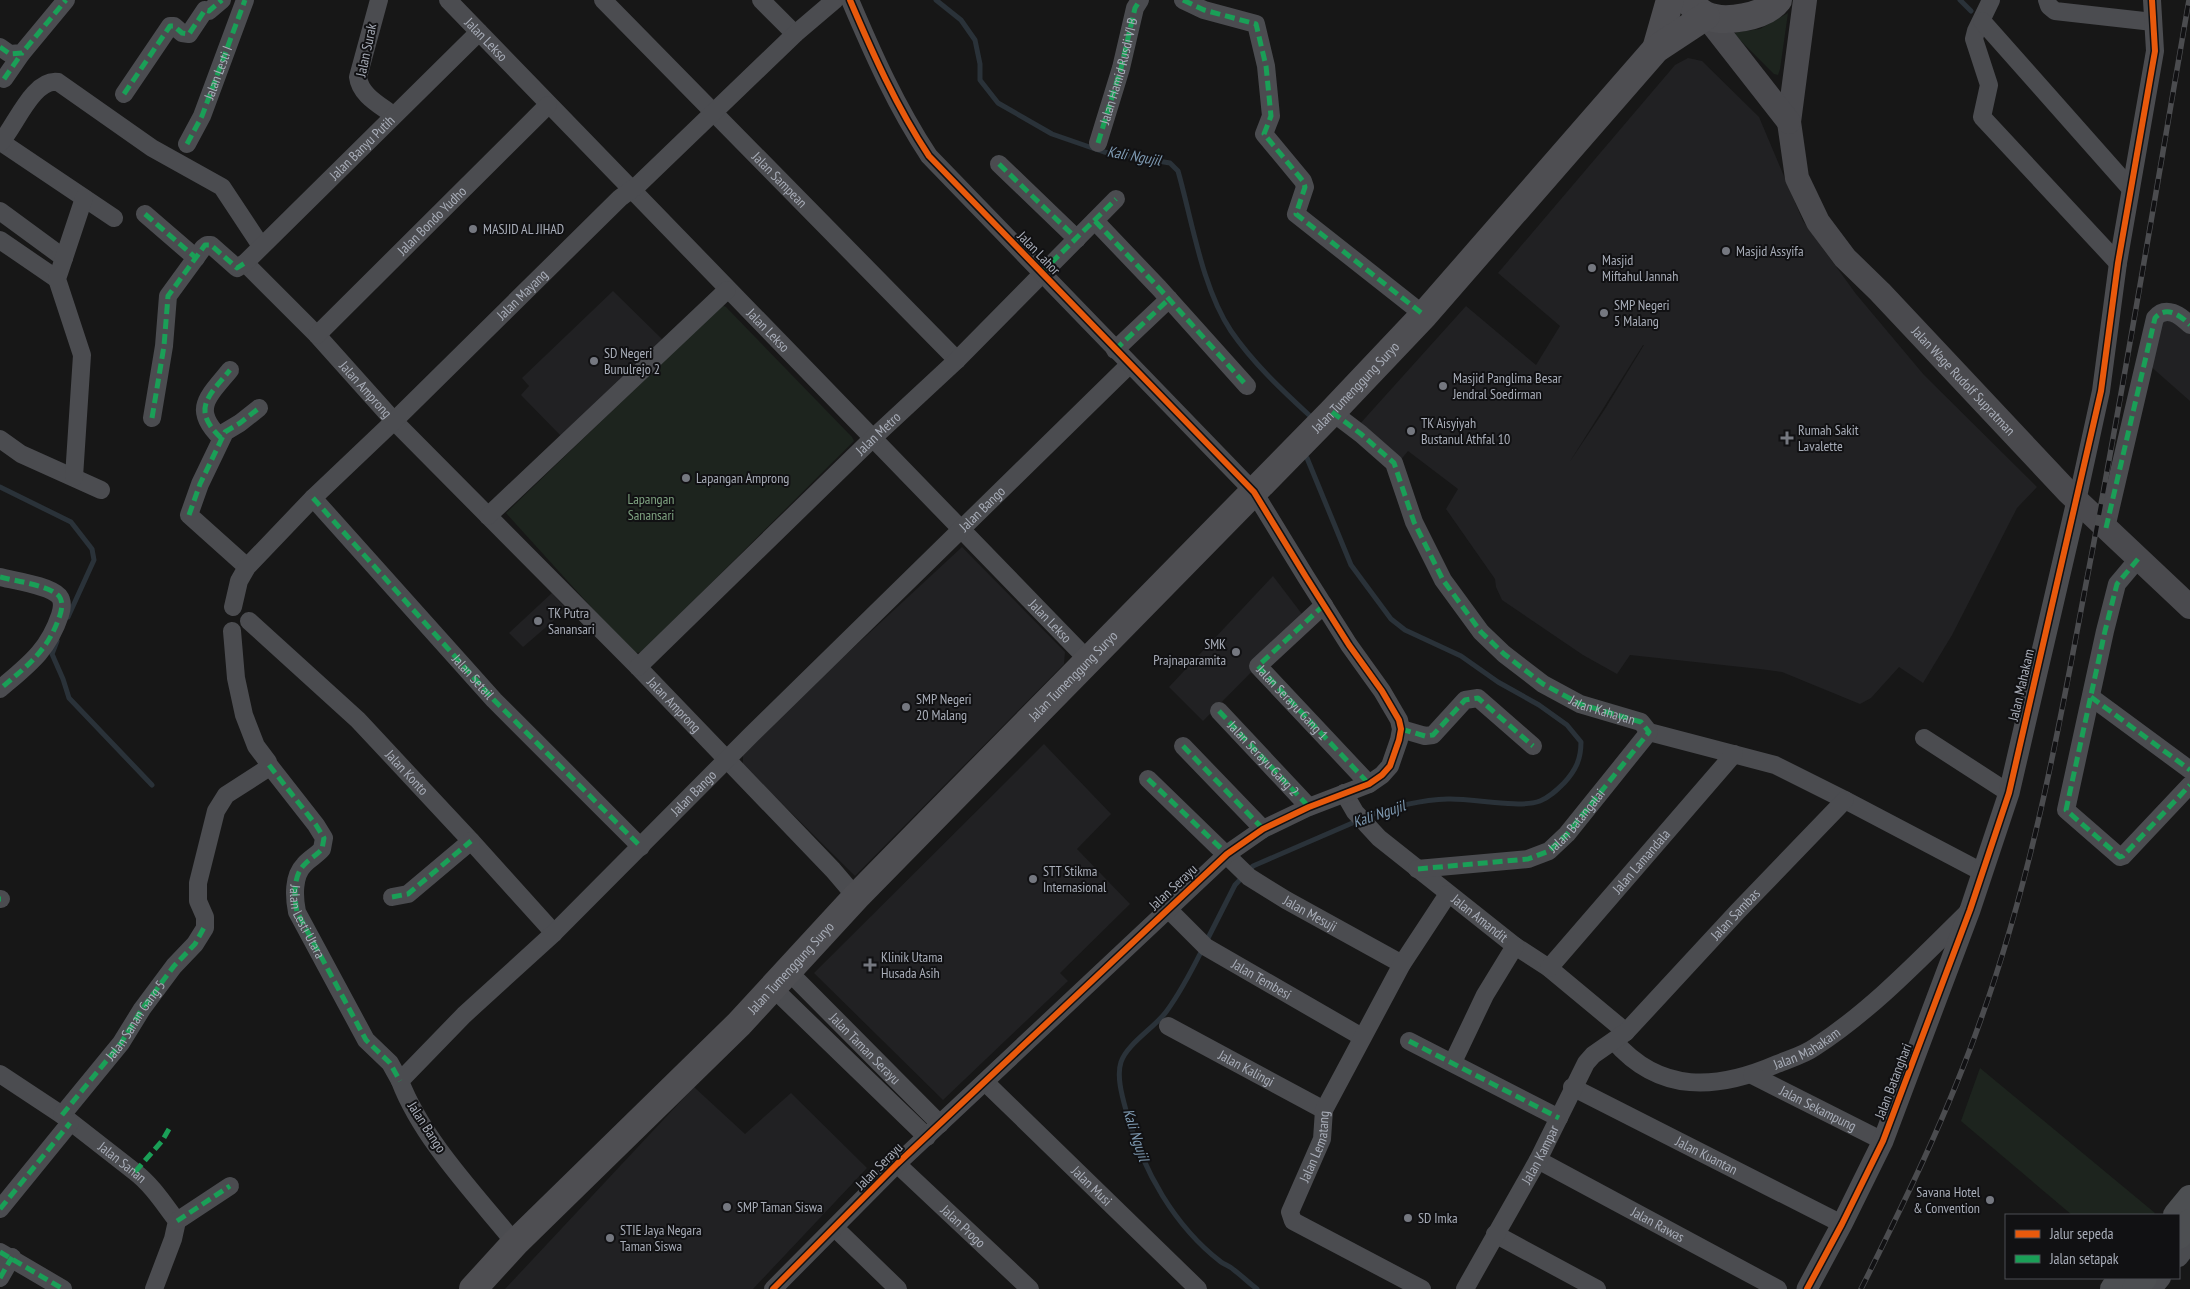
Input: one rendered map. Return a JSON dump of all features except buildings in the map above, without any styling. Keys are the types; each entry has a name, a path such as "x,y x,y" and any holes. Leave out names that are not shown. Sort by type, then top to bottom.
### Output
{"highway":[{"name":"Jalan Tumenggung Suryo","path":"1656,49 1670,0"},
{"path":"1696,8 1741,19 1762,12 1778,0"},
{"name":"Jalan Tumenggung Suryo","path":"473,1289 515,1243 740,1024 856,897 1332,412 1424,315 1656,49 1696,8"}],"main road":[{"name":"Jalan Wage Rudolf Supratman","path":"1803,3 1789,122 1797,178 1818,222 1844,258 1880,292 2077,501 2190,607"},
{"name":"Jalan Wage Rudolf Supratman","path":"1696,8 1789,122"},
{"path":"2177,1214 2190,1198"},
{"path":"2180,1235 2190,1222"},
{"path":"2113,1289 2121,1279"},
{"path":"2134,1289 2143,1279"}],"street":[{"path":"4,79 66,0"},
{"path":"124,94 171,26 185,34 189,34 205,10 209,11 222,0"},
{"name":"Jalan Lesti I","path":"186,144 202,116 245,0"},
{"name":"Jalan Surak","path":"379,0 358,76 359,85 364,92 393,116"},
{"name":"Jalan Lekso","path":"448,0 727,290 1089,661"},
{"name":"Jalan Sampean","path":"603,0 957,360"},
{"path":"761,0 795,34"},
{"name":"Jalan Mayang","path":"233,608 239,581 248,567 313,498 630,189 639,184 795,34 835,0"},
{"name":"Jalan Lahor","path":"850,0 888,86 928,156 1254,492"},
{"name":"Jalan Hamid Rusdi VI B","path":"1098,143 1122,68 1135,8 1140,0"},
{"path":"1183,0 1204,10 1256,24 1266,66 1271,116 1264,134 1303,181 1305,187 1296,214 1424,315"},
{"path":"1991,0 1976,31 1974,40 1989,85 1982,117 2118,262"},
{"path":"2047,0 2049,6 2055,11 2153,22"},
{"path":"2077,501 2101,391 2118,262 2155,51 2152,0"},
{"path":"1982,21 2130,188"},
{"name":"Jalan Banyu Putih","path":"245,263 479,32"},
{"path":"0,47 10,54 22,54"},
{"path":"114,218 0,143 34,93 46,83 58,82 152,148 222,187 261,246"},
{"name":"Jalan Bondo Yudho","path":"317,334 548,105"},
{"path":"999,164 1077,239"},
{"path":"74,478 82,356 57,279 84,198"},
{"name":"Jalan Metro","path":"638,667 873,438 957,360 1116,199"},
{"path":"0,211 64,258"},
{"path":"145,214 196,258"},
{"path":"1095,221 1169,299 1247,386"},
{"path":"0,240 57,279"},
{"path":"152,418 164,346 168,296 205,245 209,244 235,268 245,263"},
{"name":"Jalan Amprong","path":"245,263 317,334 394,421 638,667 726,761 833,870 856,897"},
{"path":"488,516 727,290"},
{"path":"1115,350 1169,299"},
{"path":"2106,528 2155,318 2159,313 2165,311 2173,312 2190,324"},
{"name":"Jalan Bango","path":"515,1243 415,1115 400,1081 464,1015 554,933 591,893 641,847 921,568 1129,365"},
{"path":"221,438 207,422 204,409 207,397 230,370"},
{"path":"248,567 189,515 200,484 221,438 227,430 240,423 259,408"},
{"name":"Jalan Kahayan","path":"1332,412 1394,463 1414,522 1444,580 1481,632 1504,654 1543,684 1580,704 1641,722 1650,732 1775,765 1846,800 1982,872"},
{"path":"0,439 21,454 101,490"},
{"path":"1254,492 1324,605 1382,691 1399,720 1401,729 1425,736 1433,735 1465,700 1478,698 1534,746"},
{"name":"Jalan Setail","path":"313,498 494,700 641,847"},
{"name":"Jalan Mahakam","path":"1982,872 2008,793 2077,501"},
{"path":"2138,559 2117,584 2066,810 2117,856 2123,856 2190,784"},
{"path":"0,577 47,589 58,596 61,601 61,610 46,647 0,689"},
{"name":"Jalan Serayu Gang 1","path":"1324,605 1258,666 1369,784"},
{"path":"233,608 244,610 249,621 243,630 232,631 227,626 225,619 227,612 233,608"},
{"name":"Jalan Konto","path":"249,621 358,720 554,933"},
{"name":"Jalan Lesti Utara","path":"232,631 236,678 244,715 256,746 324,838 322,849 305,863 297,874 295,901 297,912 366,1040 390,1063 400,1081"},
{"path":"2091,697 2190,770"},
{"name":"Jalan Serayu Gang 2","path":"1219,710 1309,807"},
{"name":"Jalan Serayu","path":"773,1289 897,1164 1227,854 1263,829 1309,807 1369,784 1382,775 1390,766 1401,729"},
{"name":"Jalan Batangalai","path":"1417,869 1528,859 1549,851 1568,834 1650,732"},
{"path":"1924,738 2008,793"},
{"path":"1183,746 1263,829"},
{"name":"Jalan Lamandala","path":"1549,968 1734,754"},
{"name":"Jalan Sanan Gang 5","path":"0,1209 121,1043 142,1009 160,988 174,966 195,944 206,924 198,901 198,883 216,811 226,795 265,770 269,765"},
{"name":"Jalan Mesuji","path":"1148,779 1245,873 1402,964"},
{"name":"Jalan Amandit","path":"1344,794 1368,828 1515,946 1549,968 1620,1037"},
{"name":"Jalan Sambas","path":"1620,1037 1846,800"},
{"path":"392,898 408,894 471,841"},
{"name":"Jalan Batanghari","path":"1807,1289 1883,1141 1970,910 1982,872"},
{"name":"Jalan Lematang","path":"1422,1289 1291,1218 1292,1205 1322,1138 1324,1110 1402,964 1448,894"},
{"name":"Jalan Tembesi","path":"1168,909 1202,943 1362,1037"},
{"name":"Jalan Mahakam","path":"1620,1037 1624,1052 1653,1073 1672,1079 1691,1083 1729,1081 1752,1075 1813,1049 1849,1022 1910,968 1970,910"},
{"path":"1453,1062 1485,995 1515,946"},
{"name":"Jalan Taman Serayu","path":"781,980 933,1130"},
{"name":"Jalan Kalingi","path":"1168,1026 1324,1110"},
{"name":"Jalan Kampar","path":"1465,1289 1538,1160 1572,1087 1586,1063 1620,1037"},
{"path":"1410,1041 1559,1118"},
{"name":"Jalan Sanan","path":"0,1074 66,1119 143,1178 177,1221"},
{"name":"Jalan Sekampung","path":"1752,1075 1883,1141"},
{"name":"Jalan Musi","path":"985,1082 1198,1289"},
{"name":"Jalan Kuantan","path":"1572,1087 1842,1224"},
{"name":"Jalan Rawas","path":"1538,1160 1778,1289"},
{"name":"Jalan Progo","path":"897,1164 1030,1289"},
{"path":"154,1289 173,1239 177,1221 230,1186"},
{"path":"835,1228 898,1289"},
{"path":"1495,1234 1597,1289"},
{"path":"2180,1257 2190,1244"},
{"path":"0,1278 6,1254 63,1289"},
{"path":"2153,1289 2161,1279"}],"shaded area":[{"name":"Rumah Sakit Lavalette","path":"1688,58 1702,61 1759,117 1803,221 1856,294 1924,375 2037,487 2017,508 1952,635 1923,683 1899,667 1871,698 1860,704 1782,672 1760,669 1630,655 1617,674 1583,655 1502,600 1496,587 1495,579 1446,509 1458,489 1408,451 1399,462 1358,426 1466,306 1536,365 1560,326 1498,273 1675,65","holes":["1644,345 1605,409 1569,463"]},
{"name":"SD Negeri Bunulrejo 2","path":"613,291 666,343 563,438 521,395 529,386 522,378"},
{"path":"2167,320 2184,328 2190,334 2190,401 2148,364 2159,325"},
{"name":"SMP Negeri 20 Malang","path":"962,547 1065,652 1064,664 855,876 743,765 743,750"},
{"name":"SMK Prajnaparamita","path":"1273,576 1305,618 1203,721 1169,687"},
{"name":"TK Putra Sanansari","path":"552,593 567,609 523,647 509,633"},
{"path":"1044,744 1111,814 1077,849 1130,904 1060,973 1068,981 943,1100 814,973"},
{"path":"694,1087 745,1134 791,1093 867,1168 753,1289 505,1289"}],"green space":[{"path":"1788,13 1778,75 1774,74 1734,34 1760,29"},
{"name":"Lapangan Sanansari","path":"722,305 854,441 642,652 636,653 631,651 506,513"},
{"path":"1980,1068 2155,1213 2071,1214 1961,1121"}],"waterway":[{"name":"Kali Ngujil","path":"936,0 961,20 975,40 980,64 980,80 998,103 1052,134 1104,152 1170,163 1178,171 1205,274 1221,314 1231,331 1258,365 1309,415"},
{"path":"1960,0 1971,11"},
{"name":"Kali Ngujil","path":"1307,458 1351,565 1391,619 1405,630 1461,656 1498,682 1539,705 1567,725 1581,742 1579,759 1572,774 1556,791 1540,801 1520,804 1458,799 1426,801 1385,810 1365,817"},
{"path":"0,487 71,522 92,549 94,560 68,617"},
{"path":"57,641 52,654 69,698 152,785"},
{"name":"Kali Ngujil","path":"1206,942 1235,885 1253,866 1357,821"},
{"name":"Kali Ngujil","path":"1202,950 1166,1012 1124,1055 1119,1074 1121,1088 1134,1135 1151,1176 1162,1196 1189,1232 1204,1248 1257,1289"}],"railway":[{"path":"1861,1289 1894,1223 1955,1088 1999,967 2029,860 2064,698 2099,515 2189,0"}],"marked path":[{"path":"0,47 10,54 22,53 66,0"},
{"path":"124,94 170,26 174,26 182,33 189,34 205,10 209,11 222,0"},
{"path":"187,144 202,116 245,0"},
{"path":"1098,143 1121,68 1135,8 1140,0"},
{"path":"1183,0 1204,10 1256,24 1266,66 1271,116 1264,134 1303,181 1305,187 1296,214 1424,315"},
{"path":"4,79 22,53"},
{"path":"999,164 1077,239"},
{"path":"1043,275 1045,269 1116,199"},
{"path":"145,214 196,258"},
{"path":"1095,221 1159,288 1247,386"},
{"path":"152,418 164,346 168,296 205,245 211,245 237,268 245,263"},
{"path":"1115,350 1169,299"},
{"path":"2106,528 2155,318 2159,314 2168,312 2177,315 2190,325"},
{"path":"221,438 207,419 206,403 215,388 230,370"},
{"path":"189,515 200,484 225,432 259,408"},
{"path":"1332,412 1394,463 1414,522 1443,580 1481,632 1504,654 1543,684 1580,704 1641,722 1649,732 1567,834 1549,851 1528,859 1417,869"},
{"path":"313,498 494,700 641,847"},
{"path":"2138,559 2117,584 2066,810 2120,857 2190,785"},
{"path":"0,577 31,584 54,592 59,596 62,605 55,628 43,648 28,665 0,689"},
{"path":"1324,605 1258,666 1369,784"},
{"path":"2091,697 2190,770"},
{"path":"1401,729 1425,736 1433,735 1465,700 1478,698 1533,746"},
{"path":"1219,711 1309,807"},
{"path":"1183,746 1263,829"},
{"path":"269,765 324,838 322,849 306,863 298,875 295,893 297,912 366,1040 390,1063 400,1081"},
{"path":"1148,779 1227,854"},
{"path":"392,897 408,894 471,841"},
{"path":"62,1115 121,1043 142,1009 174,966 195,944 206,924"},
{"path":"1409,1041 1559,1118"},
{"path":"0,1209 70,1123"},
{"path":"135,1172 162,1141 169,1129"},
{"path":"177,1221 230,1186"},
{"path":"0,1252 63,1289"},
{"path":"0,1278 12,1257"}],"cycle path":[{"path":"773,1289 897,1164 1227,854 1263,829 1309,807 1369,784 1382,775 1390,766 1401,729 1399,720 1382,691 1349,645 1254,492 929,156 876,60 850,0"},
{"path":"1807,1289 1883,1141 1970,910 2009,793 2101,391 2118,263 2155,51 2152,0"}],"place":[{"name":"MASJID AL JIHAD","path":"473,229"},
{"name":"Masjid Assyifa","path":"1726,251"},
{"name":"Masjid Miftahul Jannah","path":"1592,268"},
{"name":"SMP Negeri 5 Malang","path":"1604,313"},
{"name":"SD Negeri Bunulrejo 2","path":"594,361"},
{"name":"Masjid Panglima Besar Jendral Soedirman","path":"1443,386"},
{"name":"TK Aisyiyah Bustanul Athfal 10","path":"1411,431"},
{"name":"Rumah Sakit Lavalette","path":"1787,438"},
{"name":"Lapangan Amprong","path":"686,478"},
{"name":"TK Putra Sanansari","path":"538,621"},
{"name":"SMK Prajnaparamita","path":"1236,652"},
{"name":"SMP Negeri 20 Malang","path":"906,707"},
{"name":"STT Stikma Internasional","path":"1033,879"},
{"name":"Klinik Utama Husada Asih","path":"870,965"},
{"name":"Savana Hotel & Convention","path":"1990,1200"},
{"name":"SMP Taman Siswa","path":"727,1207"},
{"name":"SD Imka","path":"1408,1218"},
{"name":"STIE Jaya Negara Taman Siswa","path":"610,1238"}]}
